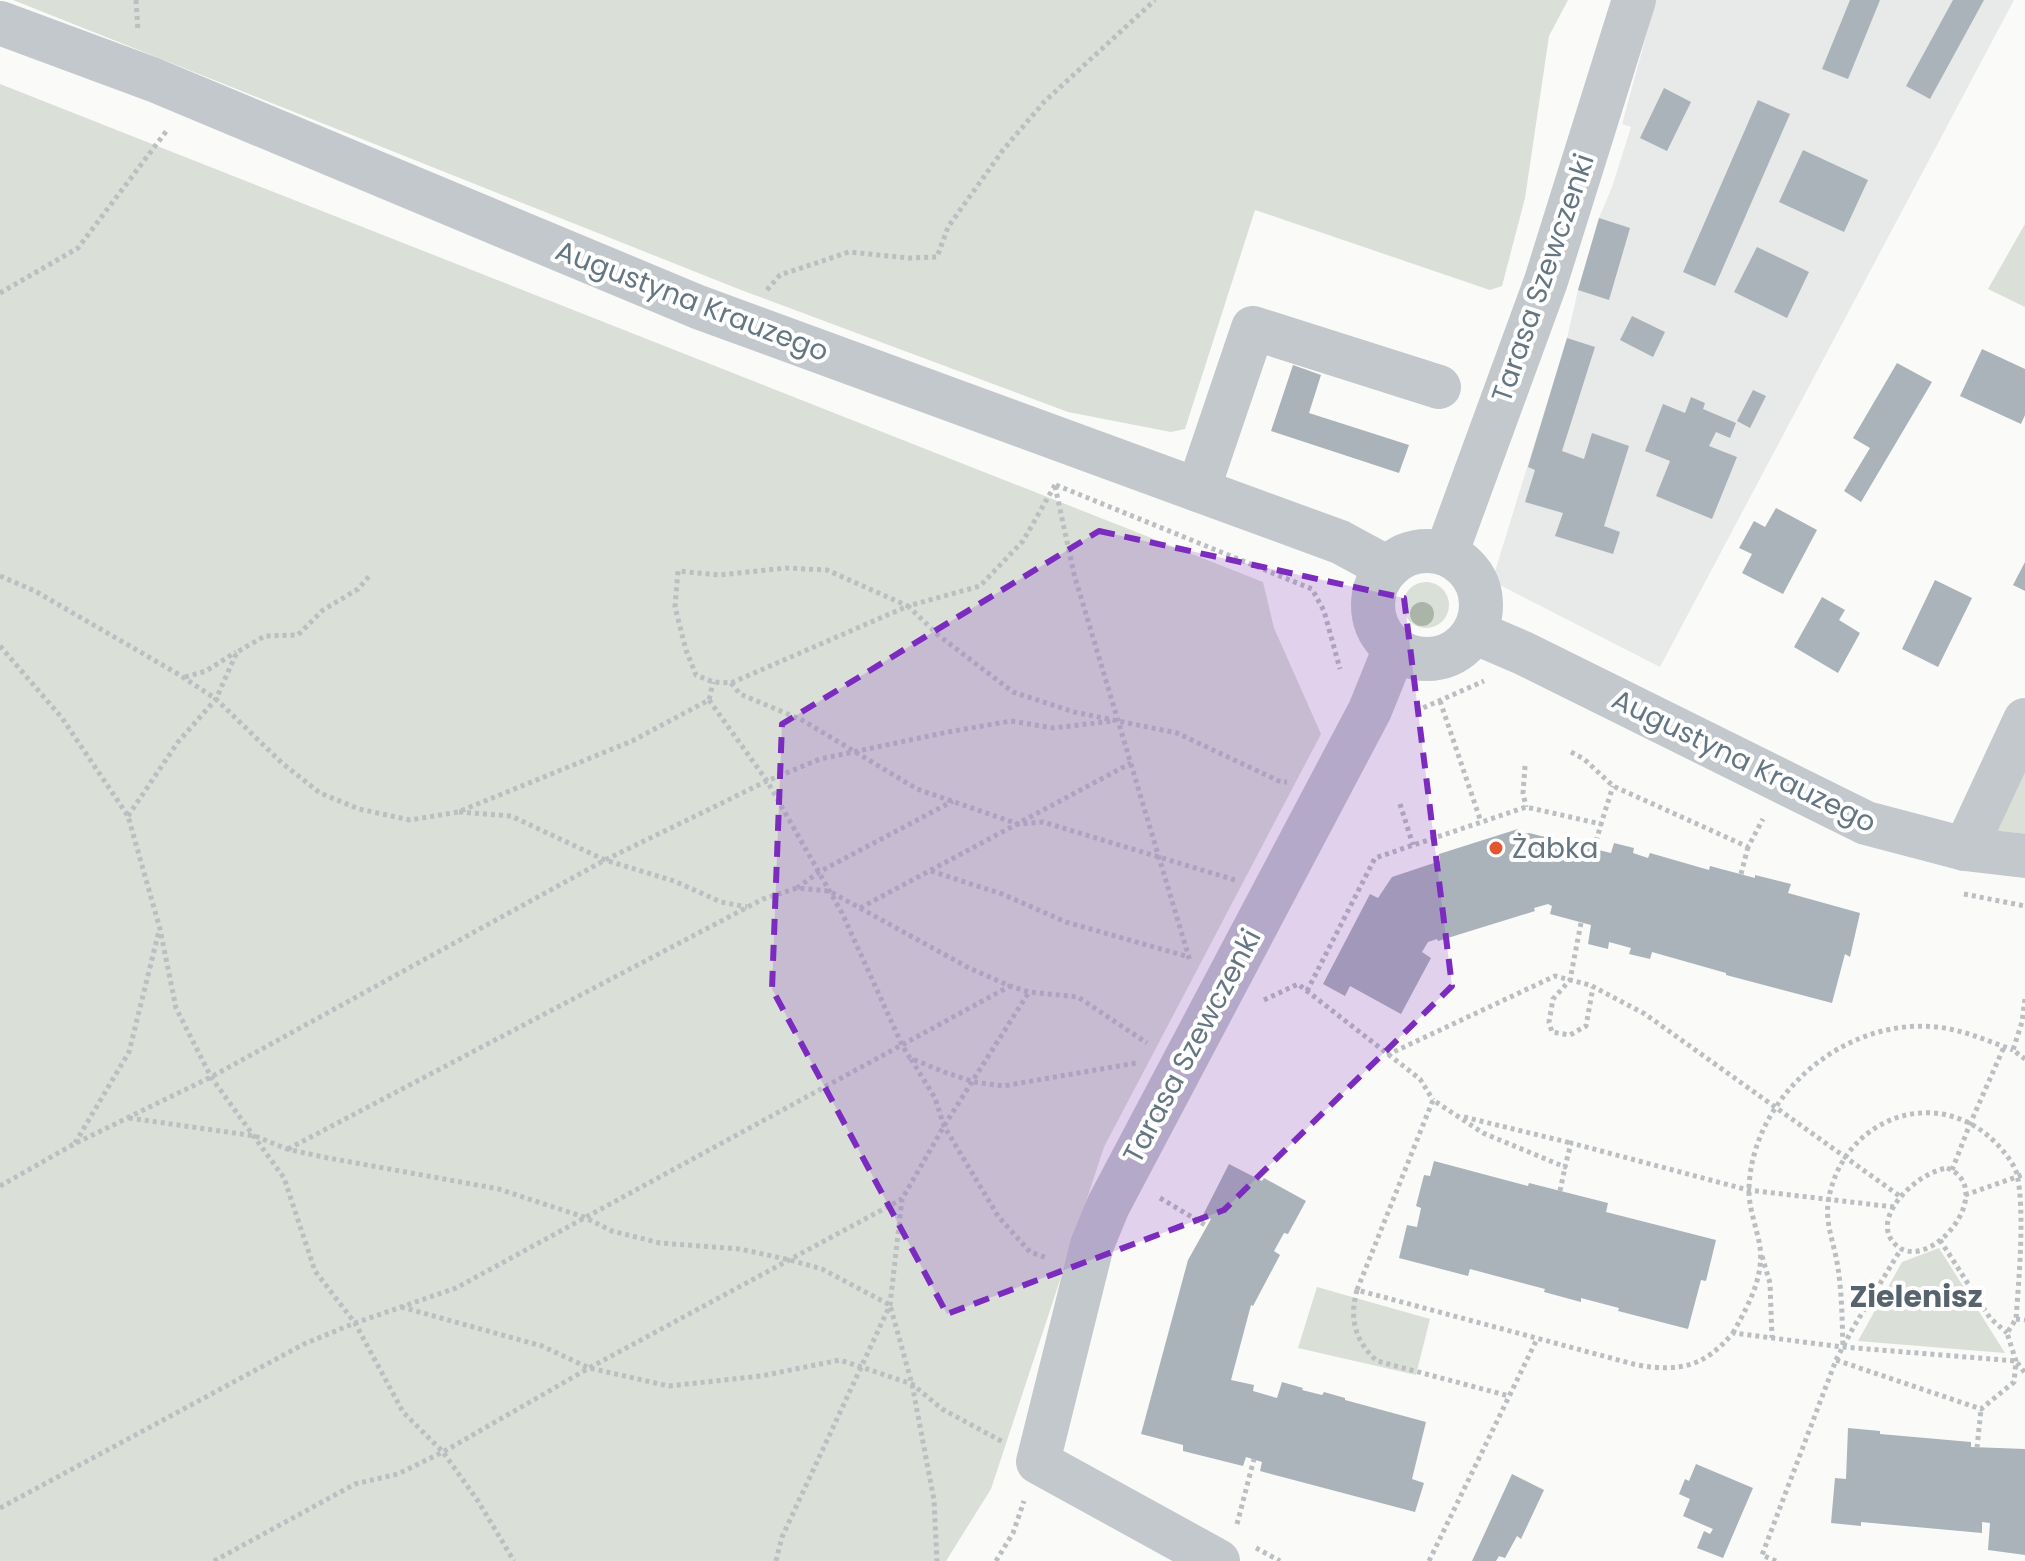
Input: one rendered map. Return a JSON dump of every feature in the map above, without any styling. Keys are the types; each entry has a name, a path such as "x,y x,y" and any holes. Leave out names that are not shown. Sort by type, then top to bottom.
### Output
{"street":[{"name":"Tarasa Szewczenki","path":"1446,554 1546,281 1634,0"},
{"name":"Augustyna Krauzego","path":"0,23 193,96 683,301 1340,542 1388,568"},
{"path":"1198,490 1253,328 1439,387"},
{"path":"1431,550 1446,554 1462,563 1475,577 1481,595 1480,614 1474,632 1463,646 1447,655 1429,659 1411,656 1395,648 1382,634 1374,609 1378,583 1400,557 1431,550"},
{"name":"Augustyna Krauzego","path":"1474,632 1523,653 1866,823 1965,849 2025,856"},
{"name":"Tarasa Szewczenki","path":"1038,1462 1092,1245 1108,1206 1175,1062 1205,1022 1370,710 1395,648"},
{"path":"1965,849 2025,720"},
{"path":"1038,1462 1232,1546"}],"path":[{"path":"748,325 758,300 780,275 849,252 909,258 937,257 948,227 1003,150 1044,102 1155,0"},
{"path":"0,293 78,248 193,96"},
{"path":"1074,444 1023,541 980,586 908,606 731,683 713,682 696,675 675,607 678,571 719,575 786,568 827,570 908,606 938,635 1013,692 1074,712 1177,733 1281,782 1332,782"},
{"path":"1055,485 1074,574 1189,957 1205,1022"},
{"path":"184,677 206,671 265,636 298,635 323,610 358,589 371,574"},
{"path":"0,576 35,591 184,677 216,699 282,763 320,793 359,809 410,820 458,812 632,741 709,700"},
{"path":"0,646 62,718 128,816 160,929 176,1008 211,1077 284,1178 315,1271 355,1323 403,1412 443,1452 478,1501 514,1561"},
{"path":"128,816 178,742 216,699 237,652"},
{"path":"1405,715 1491,678"},
{"path":"713,682 709,700 767,781 842,913 902,1045 935,1098 944,1126 998,1216 1030,1252 1086,1272"},
{"path":"731,683 740,694 802,720 917,789 1018,824 1043,822 1274,891"},
{"path":"1440,701 1481,822"},
{"path":"0,1186 74,1144 211,1077 605,860 767,781 820,759 853,750 1011,721 1053,728 1119,721"},
{"path":"1571,752 1584,759 1613,786 1748,847"},
{"path":"860,908 1131,763"},
{"path":"1525,766 1523,793 1526,807"},
{"path":"1594,849 1613,786"},
{"path":"287,1149 763,899 797,888 819,872 953,801"},
{"path":"1400,804 1413,845"},
{"path":"1307,991 1375,858 1526,807 1601,824"},
{"path":"458,812 511,816 605,860 674,881 721,902 749,907"},
{"path":"1741,874 1748,847 1765,816"},
{"path":"930,870 1002,894 1066,922 1189,957"},
{"path":"797,888 829,891 969,968 1010,986 1029,992 1078,997 1175,1062"},
{"path":"1581,923 1570,980 1553,999 1549,1022 1552,1032 1570,1035 1586,1026 1593,987"},
{"path":"74,1144 129,1052 160,929"},
{"path":"1387,1055 1555,976 1570,980 1593,987 1645,1014 1901,1197"},
{"path":"1257,1003 1298,984 1420,1079 1433,1100 1483,1133 1565,1167"},
{"path":"0,1508 304,1344 456,1288 1010,986"},
{"path":"776,1561 782,1537 890,1305 902,1199 1029,992"},
{"path":"2013,1050 2025,999"},
{"path":"1772,1338 1770,1283 1748,1190 1757,1143 1775,1107 1795,1080 1815,1063 1848,1045 1899,1029 1935,1027 1977,1036 2013,1050 2025,1059"},
{"path":"1952,1170 2004,1047"},
{"path":"910,1058 974,1082 1003,1086 1175,1062"},
{"path":"1433,1100 1357,1290 1353,1305 1354,1329 1365,1350 1377,1361 1509,1396"},
{"path":"1843,1347 1842,1300 1827,1216 1828,1199 1844,1156 1868,1132 1895,1117 1936,1114 1970,1124 1986,1133 2022,1176 2024,1213 2016,1319 2007,1333"},
{"path":"1457,1115 1748,1190 1894,1207"},
{"path":"129,1118 255,1136 287,1149 499,1189 584,1217 612,1231 660,1243 740,1249 790,1260 822,1269 890,1305 912,1384 934,1500 937,1561"},
{"path":"1560,1191 1571,1143"},
{"path":"1935,1170 1952,1170 1961,1177 1965,1195 1962,1212 1954,1227 1940,1240 1908,1252 1893,1242 1889,1221 1894,1207 1917,1179 1935,1170"},
{"path":"1965,1195 2022,1176"},
{"path":"1149,1192 1207,1226"},
{"path":"214,1561 355,1484 398,1474 443,1452 589,1368 902,1199"},
{"path":"1940,1240 1990,1318 2007,1333 2016,1361 2025,1373"},
{"path":"1776,1561 1760,1558 1836,1360 1901,1249"},
{"path":"1357,1290 1664,1370 1686,1367 1705,1358 1721,1347 1733,1333 1755,1293 1760,1251"},
{"path":"400,1307 542,1346 589,1368 669,1386 761,1376 840,1360 912,1384 942,1409 1038,1462 1013,1533 996,1561"},
{"path":"2016,1319 2025,1320"},
{"path":"1733,1333 1843,1347 2016,1361"},
{"path":"1429,1561 1537,1339"},
{"path":"1836,1360 1981,1409"},
{"path":"1977,1448 1981,1409 2014,1382 2016,1361"},
{"path":"1254,1459 1232,1546 1280,1561"}],"highlighted area":[{"path":"1099,531 1404,598 1452,986 1224,1210 947,1314 772,989 782,724"}],"shaded area":[{"path":"13,0 1568,0 1549,36 1525,198 1502,286 1490,290 1255,210 1185,429 1171,432 1068,412 741,290"},
{"path":"1656,0 2014,0 1660,667 1492,581 1567,338 1599,218 1631,127 1622,124"},
{"path":"0,84 1263,582 1274,628 1321,734 1104,1147 991,1489 946,1561 0,1561"},
{"path":"2025,224 2025,307 1988,289"},
{"path":"1426,582 1442,589 1449,605 1442,621 1426,628 1410,621 1403,605 1410,589"},
{"path":"2025,755 2025,834 1991,830"},
{"path":"1939,1248 2005,1353 1858,1341 1902,1262"},
{"path":"1317,1287 1430,1319 1416,1375 1298,1348"}],"building":[{"path":"1850,0 1880,0 1848,79 1822,69"},
{"path":"1953,0 1984,0 1930,99 1906,86"},
{"path":"1664,88 1691,102 1667,151 1640,138"},
{"path":"1758,100 1790,114 1715,286 1683,272"},
{"path":"1803,150 1868,180 1844,232 1779,202"},
{"path":"1599,218 1630,228 1609,300 1578,290"},
{"path":"1757,247 1809,272 1787,318 1734,292"},
{"path":"1632,316 1665,332 1653,357 1620,340"},
{"path":"1567,338 1595,347 1562,451 1584,459 1592,433 1629,446 1604,526 1620,532 1613,554 1555,536 1563,513 1525,502 1535,470 1528,467"},
{"path":"1982,349 2025,369 2025,415 2021,424 1960,396"},
{"path":"1897,363 1932,382 1861,502 1844,491 1870,448 1853,438"},
{"path":"1293,365 1321,375 1309,413 1409,445 1399,473 1271,431"},
{"path":"1753,390 1766,396 1750,428 1737,421"},
{"path":"1691,397 1705,403 1703,409 1736,423 1730,438 1716,432 1709,446 1737,457 1712,519 1656,496 1670,461 1645,451 1663,404 1685,413"},
{"path":"1776,508 1817,530 1783,594 1742,573 1752,554 1739,548 1754,521 1765,527"},
{"path":"2025,562 2025,591 2013,585"},
{"path":"1935,580 1972,598 1938,667 1902,649"},
{"path":"1822,597 1845,610 1839,620 1860,633 1838,673 1794,647"},
{"path":"1518,829 1520,835 1529,833 1611,853 1614,843 1634,848 1633,853 1648,858 1650,853 1709,870 1710,866 1755,878 1755,875 1791,884 1788,893 1860,913 1850,957 1845,954 1832,1003 1652,952 1650,959 1629,954 1631,948 1609,942 1608,949 1588,944 1591,925 1550,914 1552,906 1548,904 1534,908 1535,911 1428,942 1422,952 1431,958 1401,1014 1350,986 1345,996 1323,984 1370,894 1378,898 1392,877 1440,861 1439,854"},
{"path":"1434,1161 1608,1203 1606,1212 1716,1240 1706,1281 1701,1280 1688,1329 1581,1298 1581,1302 1544,1292 1545,1289 1470,1269 1468,1276 1399,1258 1407,1225 1417,1227 1421,1208 1416,1206 1424,1175 1430,1176"},
{"path":"1229,1164 1262,1181 1264,1178 1306,1201 1288,1234 1284,1233 1274,1251 1280,1255 1251,1305 1231,1380 1254,1385 1253,1391 1277,1398 1282,1382 1426,1422 1412,1479 1424,1483 1415,1512 1260,1471 1262,1462 1246,1457 1243,1466 1183,1451 1183,1445 1141,1434 1188,1260 1211,1219 1203,1215"},
{"path":"1848,1428 1971,1442 1971,1447 2025,1449 2025,1555 1988,1550 1990,1523 1982,1522 1982,1533 1861,1522 1861,1526 1831,1523 1835,1478 1846,1479"},
{"path":"1696,1464 1753,1488 1723,1558 1697,1548 1704,1531 1710,1534 1713,1529 1683,1516 1690,1499 1679,1494"},
{"path":"1512,1474 1544,1490 1521,1539 1517,1536 1505,1558 1499,1556 1496,1561 1472,1561"}],"place":[{"name":"Żabka","path":"1496,848"}],"district":[{"name":"Zielenisz","path":"1916,1296"}]}
